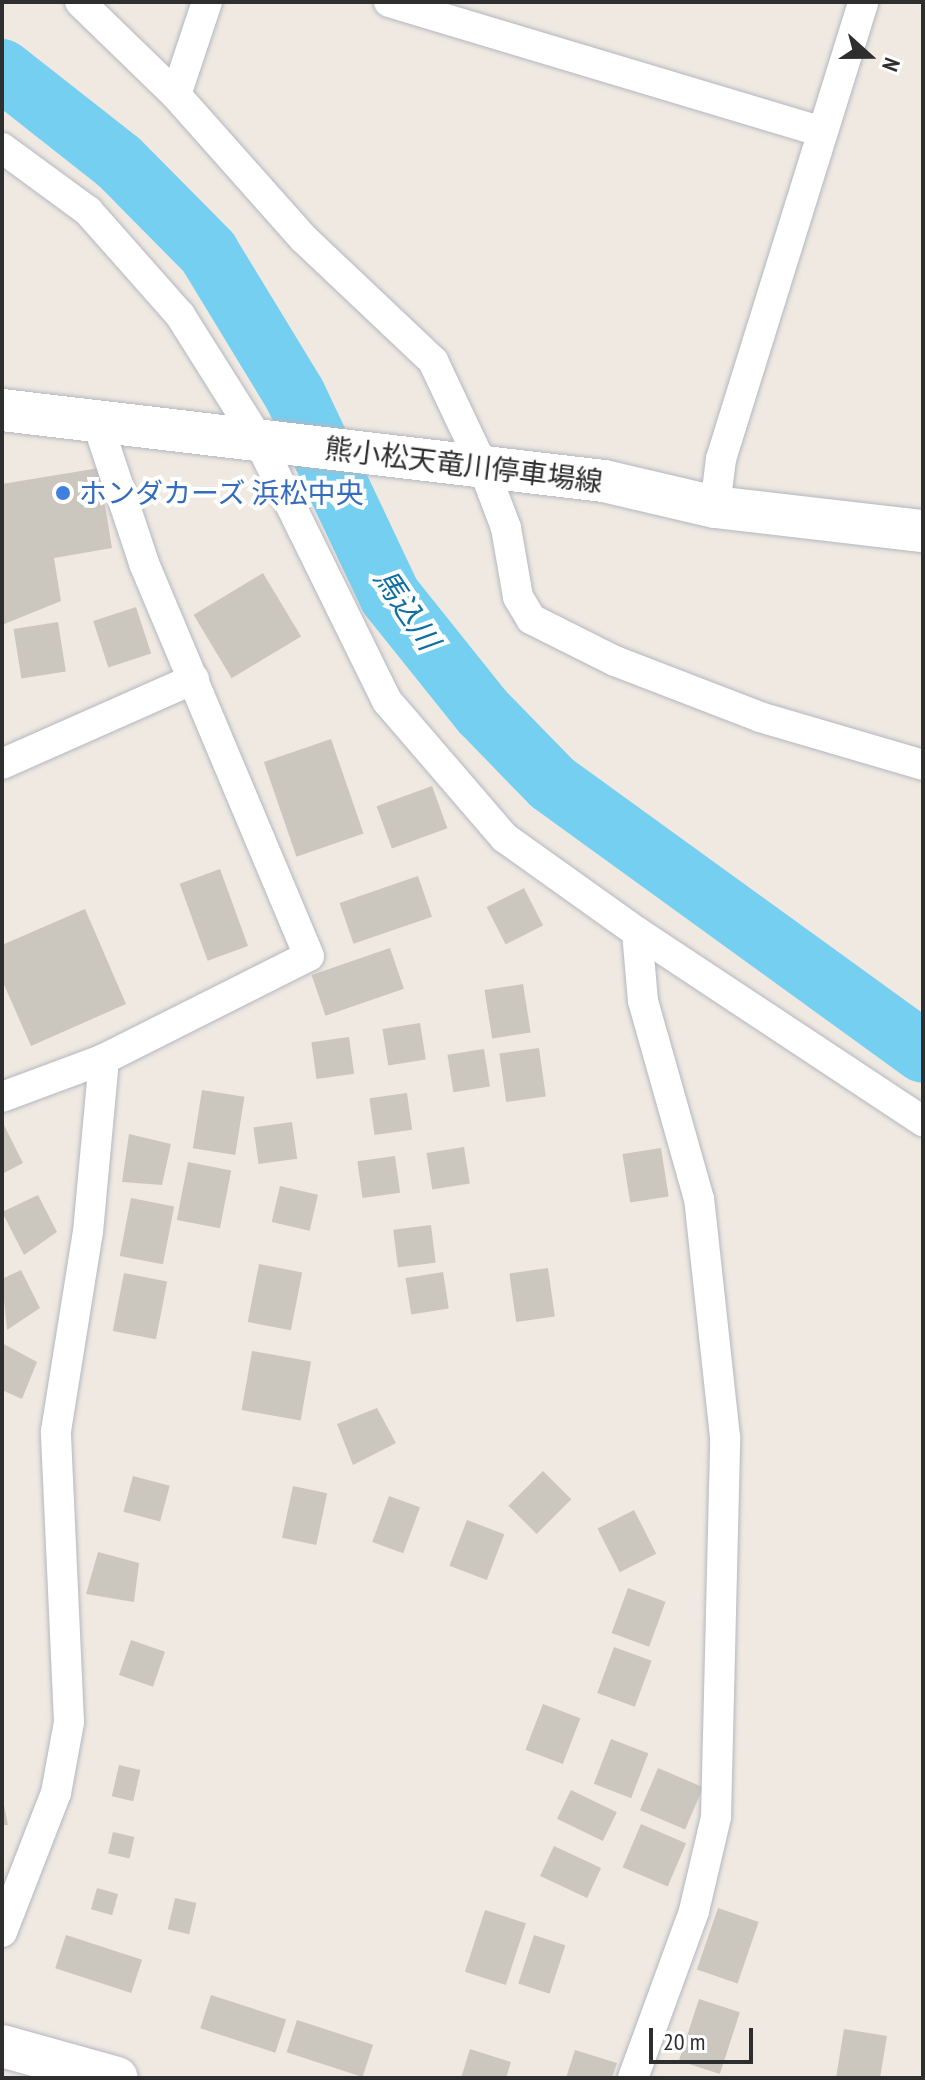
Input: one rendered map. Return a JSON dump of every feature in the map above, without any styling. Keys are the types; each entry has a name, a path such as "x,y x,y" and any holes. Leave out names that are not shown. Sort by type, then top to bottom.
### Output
{"main road":[{"name":"熊小松天竜川停車場線","path":"2,410 604,481 715,507 923,531"},
{"path":"2,2046 117,2078"}],"street":[{"path":"80,2 176,95 304,239 433,361 475,465 506,528 518,597 531,619 615,661 760,717 923,765"},
{"path":"176,95 207,2"},
{"path":"389,2 822,132"},
{"path":"715,507 721,459 863,2"},
{"path":"2,148 88,211 180,315 268,440 387,701 505,838 637,932 923,1121"},
{"path":"2,1097 104,1059 309,956 127,518 97,422"},
{"path":"2,764 194,679"},
{"path":"633,2078 694,1911 716,1817 725,1437 699,1199 643,1001 637,932"},
{"path":"2,1932 56,1793 69,1722 56,1431 88,1232 104,1059"}],"building":[{"path":"99,468 112,548 54,558 61,601 2,625 2,484"},
{"path":"263,573 301,636 232,678 194,615"},
{"path":"136,607 151,654 108,668 93,621"},
{"path":"58,622 66,671 21,678 14,629"},
{"path":"331,739 364,834 296,857 264,762"},
{"path":"432,786 447,828 392,848 377,806"},
{"path":"220,869 248,946 208,961 180,884"},
{"path":"418,876 432,917 354,944 340,903"},
{"path":"524,888 543,925 506,944 487,907"},
{"path":"85,909 126,1004 31,1046 2,980 2,945"},
{"path":"390,948 404,989 326,1016 312,975"},
{"path":"523,984 531,1032 492,1038 484,990"},
{"path":"420,1023 426,1060 388,1065 382,1029"},
{"path":"349,1037 354,1074 317,1079 311,1042"},
{"path":"539,1048 546,1097 506,1102 499,1054"},
{"path":"484,1049 490,1087 453,1092 447,1055"},
{"path":"202,1090 244,1097 235,1155 193,1148"},
{"path":"407,1093 412,1130 375,1135 369,1098"},
{"path":"2,1121 23,1163 2,1174"},
{"path":"292,1122 297,1159 259,1164 253,1127"},
{"path":"129,1134 171,1144 162,1185 122,1182"},
{"path":"464,1147 470,1184 432,1189 426,1153"},
{"path":"661,1148 669,1196 630,1202 622,1154"},
{"path":"395,1156 400,1193 363,1198 357,1161"},
{"path":"188,1162 231,1170 220,1228 177,1220"},
{"path":"280,1186 318,1195 310,1231 272,1222"},
{"path":"38,1195 57,1232 24,1255 2,1212"},
{"path":"131,1198 174,1206 163,1264 120,1256"},
{"path":"431,1225 436,1263 398,1267 393,1230"},
{"path":"259,1264 302,1272 291,1330 248,1322"},
{"path":"548,1268 555,1317 516,1322 509,1273"},
{"path":"21,1270 40,1308 7,1330 2,1279"},
{"path":"443,1272 449,1309 411,1314 405,1278"},
{"path":"124,1273 167,1281 156,1339 113,1331"},
{"path":"2,1343 37,1362 22,1399 2,1390"},
{"path":"252,1351 311,1361 301,1421 242,1410"},
{"path":"377,1408 396,1443 353,1465 337,1424"},
{"path":"543,1471 571,1499 537,1534 508,1506"},
{"path":"133,1476 170,1486 160,1522 123,1512"},
{"path":"293,1486 327,1493 316,1545 282,1538"},
{"path":"389,1496 420,1507 403,1553 372,1542"},
{"path":"634,1510 656,1554 620,1572 597,1529"},
{"path":"467,1520 504,1534 487,1580 449,1566"},
{"path":"98,1552 139,1563 134,1602 86,1594"},
{"path":"628,1588 666,1602 649,1647 612,1633"},
{"path":"131,1640 165,1652 153,1687 119,1675"},
{"path":"614,1647 652,1661 635,1707 597,1693"},
{"path":"543,1704 580,1718 563,1764 525,1750"},
{"path":"611,1739 648,1753 631,1798 594,1784"},
{"path":"119,1765 140,1770 133,1801 112,1796"},
{"path":"658,1768 703,1787 685,1829 640,1810"},
{"path":"571,1790 617,1812 603,1841 557,1819"},
{"path":"2,1795 8,1825 2,1825"},
{"path":"641,1824 686,1843 668,1886 623,1867"},
{"path":"113,1832 134,1837 129,1858 108,1853"},
{"path":"554,1846 601,1868 587,1898 540,1876"},
{"path":"97,1888 118,1894 112,1915 91,1909"},
{"path":"175,1898 196,1903 189,1934 168,1929"},
{"path":"718,1908 759,1922 737,1983 697,1969"},
{"path":"485,1910 526,1923 506,1985 465,1972"},
{"path":"66,1935 142,1960 131,1993 55,1968"},
{"path":"534,1935 565,1945 550,1994 518,1984"},
{"path":"211,1995 286,2019 275,2053 200,2028"},
{"path":"699,1999 740,2012 720,2074 679,2061"},
{"path":"297,2020 373,2045 363,2077 286,2052"},
{"path":"844,2029 887,2036 880,2078 836,2078"},
{"path":"470,2049 511,2062 506,2078 461,2078"},
{"path":"575,2050 617,2063 612,2078 566,2078"}],"waterway":[{"name":"馬込川","path":"2,70 119,162 208,252 295,395 390,596 483,712 552,783 923,1052"}],"place":[{"name":"ホンダカーズ 浜松中央","path":"63,493"}]}
